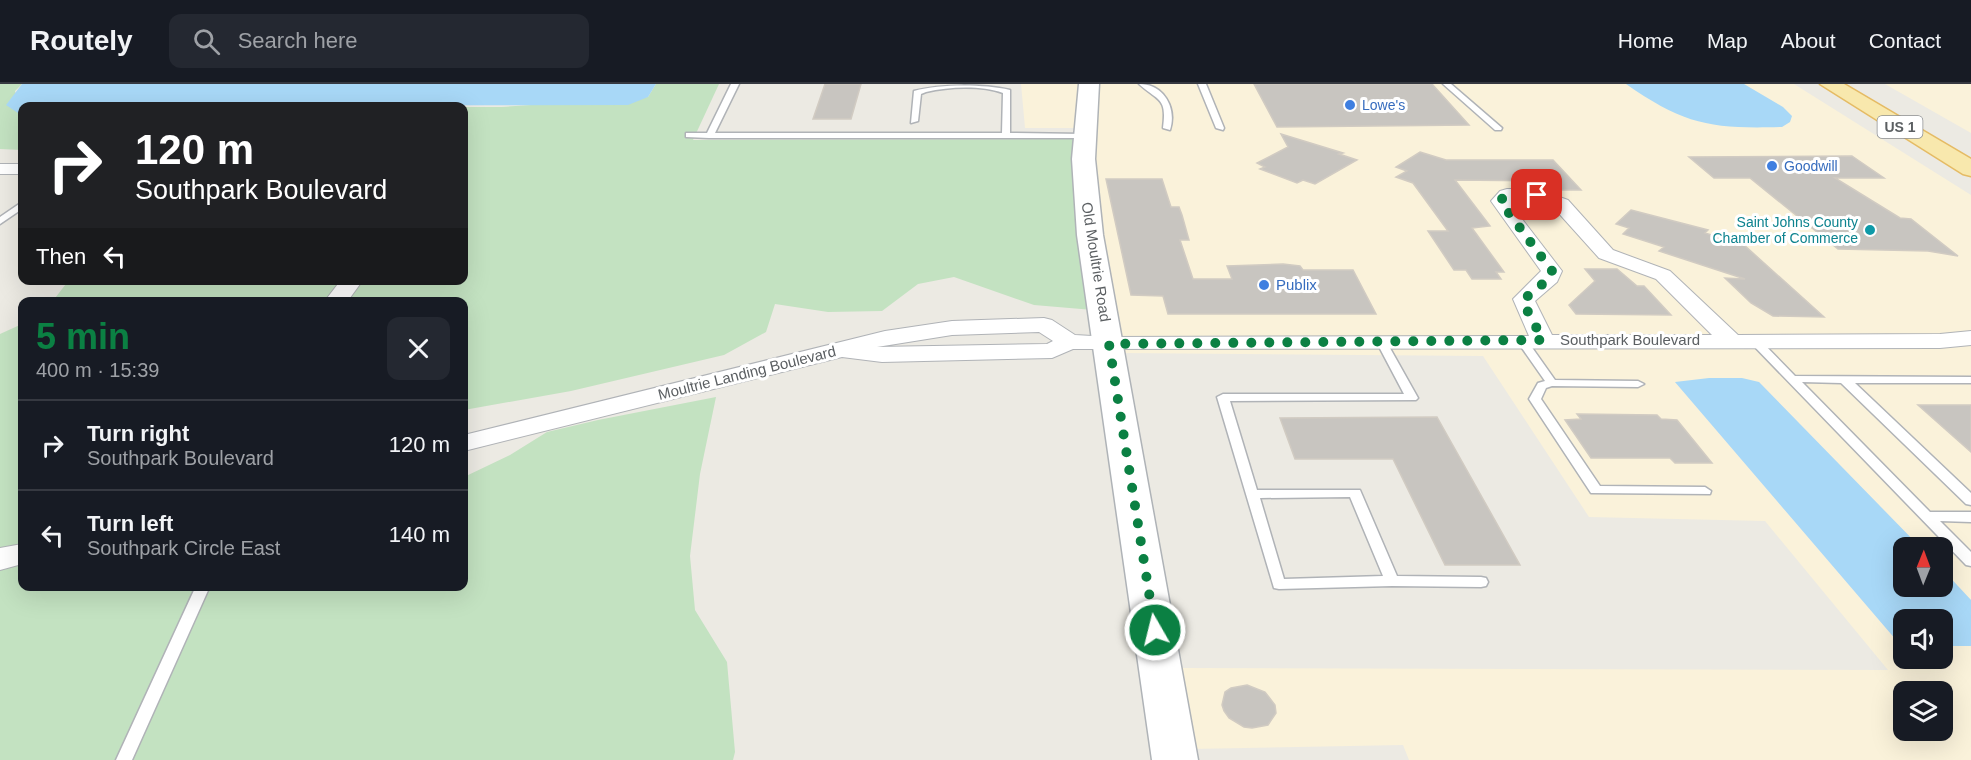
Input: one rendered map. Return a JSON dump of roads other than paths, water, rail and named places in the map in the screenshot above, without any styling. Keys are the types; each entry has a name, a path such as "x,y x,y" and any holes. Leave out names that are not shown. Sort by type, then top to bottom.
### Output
{"main road":[{"name":"Old Moultrie Road","path":"1089,84 1083,136 1085,186 1146,565 1174,760"},
{"name":"US 1","path":"1830,84 1971,169"},
{"name":"US 1","path":"1863,84 1971,147"}],"street":[{"path":"0,169 18,169"},
{"path":"1532,340 1524,299 1550,278 1552,271 1504,208 1500,201 1507,195 1537,195 1561,204 1606,254 1663,275 1730,340"},
{"path":"339,297 348,285"},
{"name":"Southpark Boulevard","path":"1069,342 1109,344 1532,340 1967,342"},
{"name":"Moultrie Landing Boulevard","path":"468,442 842,350 882,355 1052,351 1069,342"},
{"path":"0,559 18,555"}],"lane":[{"path":"709,136 735,84"},
{"path":"1143,84 1165,100 1169,107 1167,128"},
{"path":"1202,84 1221,128"},
{"path":"1447,84 1459,98 1483,112 1498,128"},
{"path":"914,121 917,93 920,89 942,86 998,87 1007,92 1006,136"},
{"path":"689,135 1083,136"},
{"path":"0,220 18,209"},
{"path":"1532,340 1552,383"},
{"path":"1754,340 1971,561"},
{"path":"1381,341 1412,398 1223,397 1279,584 1392,581 1481,582"},
{"path":"1792,379 1971,380"},
{"path":"1844,379 1971,501"},
{"path":"1638,384 1552,383 1542,385 1535,399 1596,490 1705,490"},
{"path":"1252,494 1355,493 1392,581"},
{"path":"1927,516 1971,517"},
{"path":"124,760 201,591"}],"water":[{"path":"22,84 656,84 648,97 628,105 468,105 468,102 18,102 18,113 6,105"},
{"path":"1626,84 1744,84 1783,107 1792,116 1790,122 1782,127 1736,127 1700,122 1665,108"},
{"path":"1709,378 1742,378 1759,382 1910,537 1893,537 1893,597 1953,597 1953,581 1971,600 1971,646 1953,646 1953,609 1893,609 1893,636 1675,382"}],"place":[{"name":"Lowe's","path":"1350,105"},
{"name":"Goodwill","path":"1772,166"},
{"name":"Saint Johns County Chamber of Commerce","path":"1870,230"},
{"name":"Publix","path":"1264,285"}]}
